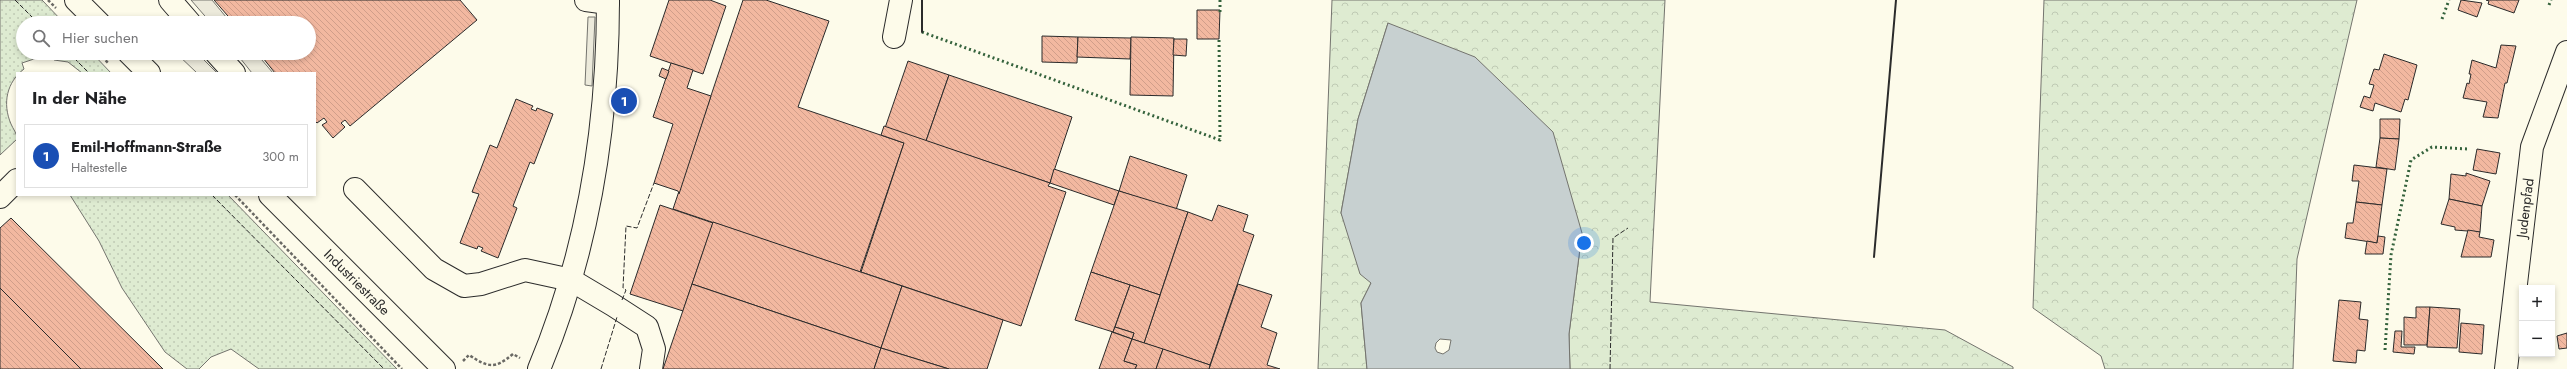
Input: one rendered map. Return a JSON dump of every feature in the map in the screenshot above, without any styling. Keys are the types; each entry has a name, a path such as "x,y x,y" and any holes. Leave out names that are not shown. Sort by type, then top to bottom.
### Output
{"street":[{"path":"76,0 92,16"},
{"path":"170,0 184,16"},
{"path":"539,368 571,280 585,227 596,169 604,107 608,1 586,0"},
{"path":"894,37 901,0"},
{"name":"Judenpfad","path":"2506,369 2532,147 2567,52"},
{"path":"136,60 148,72"},
{"path":"222,60 233,72"},
{"path":"0,197 16,181"},
{"path":"355,189 434,269 464,286 481,284 525,270 571,280 647,327 654,349 651,369"},
{"name":"Industriestraße","path":"271,196 452,367"}],"path":[{"path":"236,196 402,369"},
{"path":"452,367 469,355 486,365 496,366 513,354 539,368"}],"green space":[{"path":"0,0 42,0 57,16 16,16 16,60 31,60 22,63 24,69 20,72 16,72 16,77 10,87 7,108 8,116 16,133 16,140 0,155"},
{"path":"1332,0 1665,0 1650,302 1945,330 2013,367 2013,369 1570,369 1569,334 1582,233 1388,23 1358,119 1341,213 1371,283 1361,303 1367,369 1318,369"},
{"path":"2044,0 2357,0 2297,259 2293,369 2105,369 2101,356 2033,308"},
{"path":"54,60 99,60 110,72 81,72 68,62"},
{"path":"71,196 229,196 397,369 259,369 231,349 211,357 199,369 187,369 165,352 122,288 99,241"}],"shaded area":[{"path":"191,0 212,0 225,16 205,16"},
{"path":"588,17 595,17 592,86 585,85"},
{"path":"1388,23 1475,57 1553,132 1582,233 1569,334 1570,369 1367,369 1361,303 1371,283 1360,274 1341,213 1358,119","holes":["1440,339 1451,340 1449,350 1443,354 1437,352 1435,348 1436,343"]},
{"path":"183,60 204,60 216,72 196,72"},
{"path":"242,60 262,60 272,72 251,72"}],"building":[{"path":"214,0 460,0 477,20 350,126 345,120 341,123 345,127 333,138 322,125 327,122 324,118 317,123 316,122 316,72 274,72 265,60 316,60 316,16 228,16"},
{"path":"669,0 710,0 726,6 703,74 650,56"},
{"path":"743,0 766,0 829,21 798,107 904,143 860,272 673,209"},
{"path":"2461,0 2482,3 2477,17 2458,10"},
{"path":"2486,0 2519,0 2514,13 2488,4 2489,1"},
{"path":"1197,10 1220,10 1219,39 1197,39"},
{"path":"1042,36 1078,37 1077,63 1042,62"},
{"path":"1078,37 1131,38 1130,59 1077,57"},
{"path":"1131,37 1174,38 1173,96 1130,95"},
{"path":"1174,39 1187,39 1186,56 1173,55"},
{"path":"2501,45 2516,46 2507,83 2505,83 2498,118 2483,117 2487,102 2463,98 2467,83 2469,84 2471,74 2469,74 2472,60 2496,68"},
{"path":"2384,54 2417,65 2408,100 2405,99 2401,112 2375,103 2373,111 2360,107 2364,96 2370,98 2374,85 2369,84 2374,69 2379,70"},
{"path":"908,61 949,75 926,141 885,128"},
{"path":"671,63 693,70 687,88 711,96 679,194 678,191 654,183 673,124 653,117"},
{"path":"662,68 669,71 666,79 659,76"},
{"path":"949,75 1072,117 1050,183 926,141"},
{"path":"516,99 533,106 531,109 536,111 537,108 553,114 534,164 530,162 513,206 517,208 498,258 481,251 483,248 478,246 477,249 460,243 479,194 472,192 490,145 497,148"},
{"path":"2380,119 2400,119 2399,139 2380,138"},
{"path":"884,126 1050,183 1048,186 1066,192 1021,326 861,272 904,143 881,135"},
{"path":"2380,138 2399,139 2395,170 2376,167"},
{"path":"2477,149 2500,153 2496,174 2473,170"},
{"path":"1130,156 1187,175 1176,210 1119,191"},
{"path":"2354,165 2387,169 2382,205 2356,202 2359,181 2352,181"},
{"path":"1054,169 1119,191 1114,205 1050,183"},
{"path":"2466,173 2490,181 2482,206 2449,199 2451,174 2466,176"},
{"path":"1119,191 1188,212 1160,295 1091,272"},
{"path":"2449,199 2482,206 2480,232 2455,230 2455,227 2441,224"},
{"path":"2356,202 2382,205 2377,243 2345,238 2347,223 2353,223"},
{"path":"660,205 713,223 683,311 630,294"},
{"path":"1218,205 1248,215 1243,231 1254,235 1210,365 1144,343 1188,212 1212,221"},
{"path":"11,218 163,369 81,369 0,288 0,228"},
{"path":"713,222 902,286 881,348 692,284"},
{"path":"2468,230 2480,232 2479,237 2494,240 2491,257 2461,257"},
{"path":"2378,236 2385,237 2383,254 2365,254 2367,241 2377,243"},
{"path":"1091,272 1130,285 1113,332 1075,320"},
{"path":"692,284 881,348 874,369 663,369"},
{"path":"1238,284 1272,295 1261,327 1277,333 1267,365 1280,369 1209,369"},
{"path":"1130,285 1160,295 1144,343 1132,339 1134,333 1115,327"},
{"path":"902,286 1003,320 987,369 949,369 881,348"},
{"path":"0,288 81,369 0,369"},
{"path":"2339,300 2361,302 2359,319 2368,320 2365,351 2357,350 2356,363 2333,361"},
{"path":"2416,307 2430,307 2427,345 2404,345 2404,317 2416,318"},
{"path":"2430,307 2460,309 2457,348 2427,347"},
{"path":"2461,323 2484,325 2482,354 2459,352"},
{"path":"1115,327 1134,333 1132,339 1113,332"},
{"path":"2395,331 2402,331 2401,347 2415,347 2414,354 2393,352"},
{"path":"1112,332 1132,339 1124,361 1137,365 1135,369 1099,369"},
{"path":"2567,333 2567,348 2559,349 2557,336"},
{"path":"1132,339 1163,349 1156,369 1135,369 1137,365 1124,361"},
{"path":"881,348 949,369 874,369"},
{"path":"1163,349 1210,365 1209,369 1156,369"}],"hedge":[{"path":"1220,0 1220,12"},
{"path":"2442,19 2449,0"},
{"path":"2549,5 2551,0"},
{"path":"922,32 1220,140 1219,38"},
{"path":"2385,350 2391,255 2411,160 2432,147 2468,149"}],"fence":[{"path":"15,0 31,16"},
{"path":"76,60 88,72"},
{"path":"622,300 626,290 623,288 626,226 637,228 654,183"},
{"path":"213,196 384,369"},
{"path":"1610,369 1613,238 1628,228"},
{"path":"601,369 617,317"}],"wall":[{"path":"922,0 922,32"},
{"path":"1874,257 1896,0"}],"place":[{"name":"Emil-Hoffmann-Straße","path":"624,101"}]}
